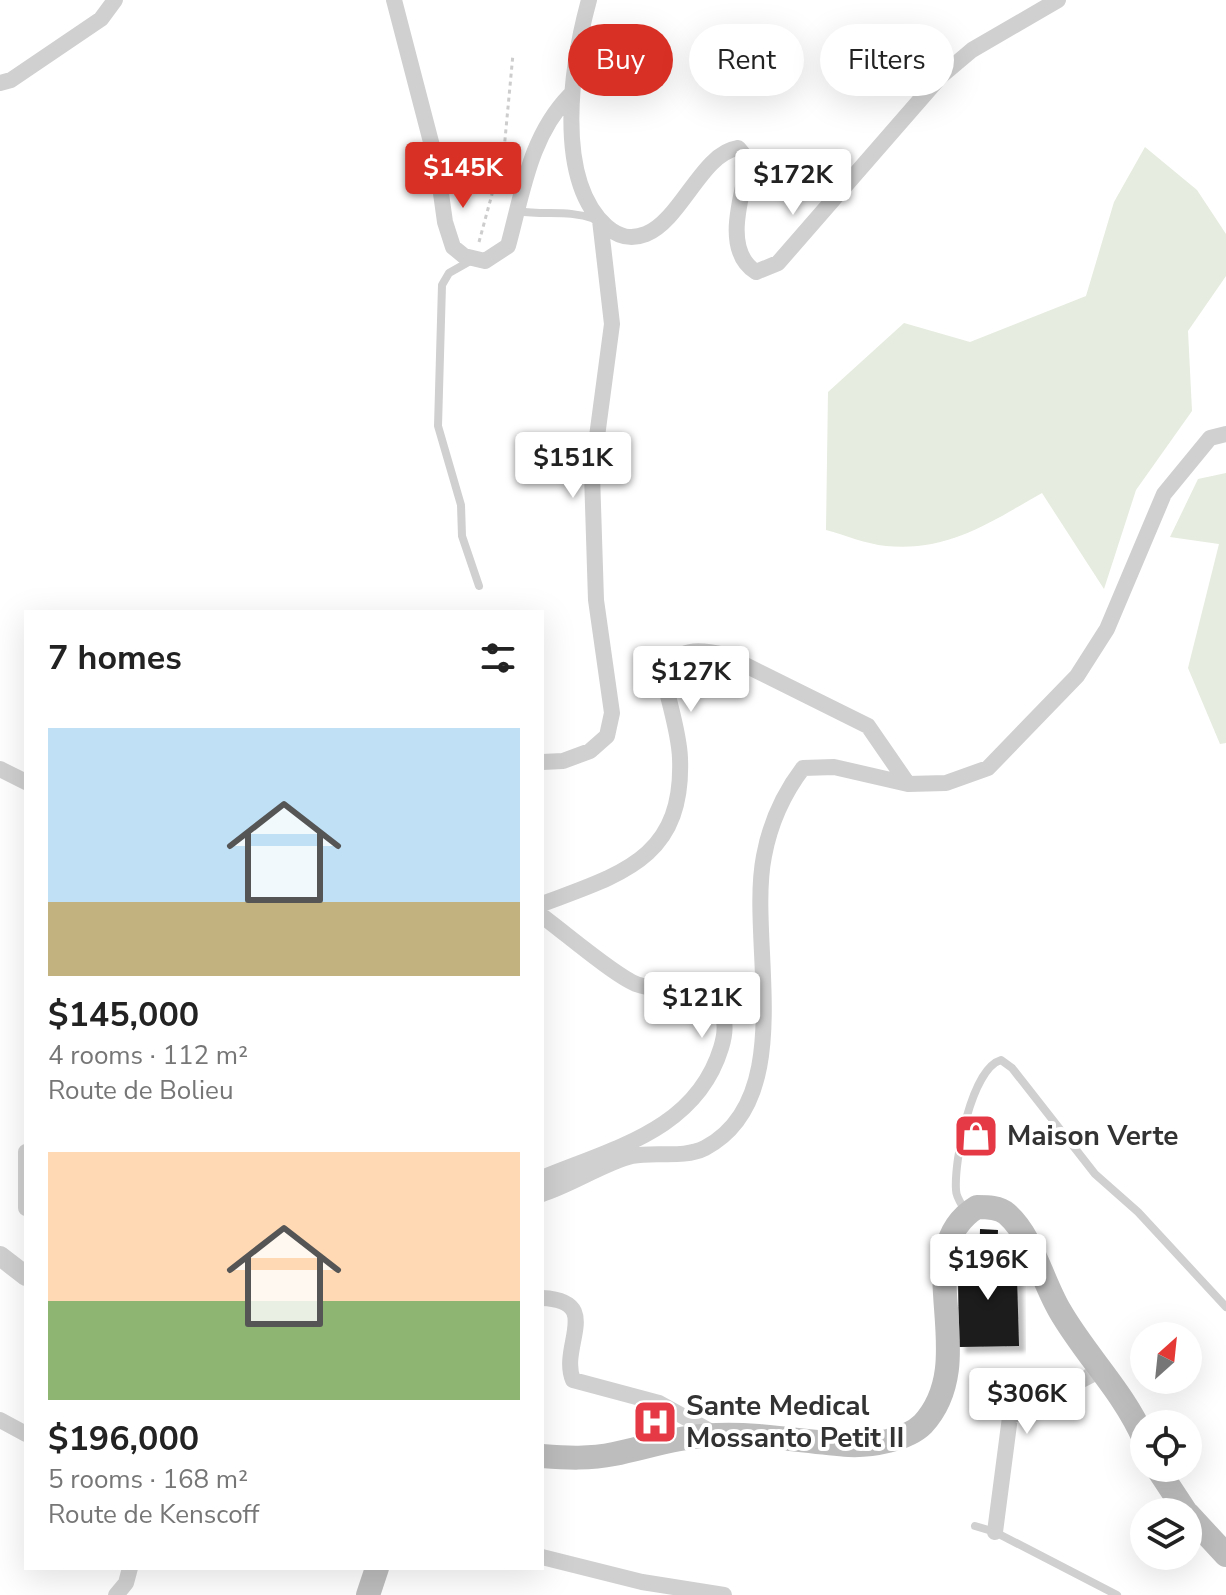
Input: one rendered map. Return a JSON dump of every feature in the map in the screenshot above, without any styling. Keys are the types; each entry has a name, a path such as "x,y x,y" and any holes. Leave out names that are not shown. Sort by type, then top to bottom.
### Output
{"main road":[{"path":"544,1456 578,1459 666,1440 717,1435 854,1445 889,1441 921,1427 941,1400 950,1366 944,1267 953,1229 977,1207 992,1207 1006,1213 1025,1241 1060,1312 1131,1410"},
{"path":"1202,1529 1226,1555"},
{"path":"368,1595 376,1570"}],"street":[{"path":"0,83 101,19 115,0"},
{"path":"394,0 437,165 445,222 453,247 473,259 485,261 508,246 534,146 552,114 569,96"},
{"path":"584,24 589,0"},
{"path":"570,96 579,188 600,220 627,238 645,235 661,226 722,154 738,148 749,161 739,201 738,239 748,267 763,271 778,263 940,77 972,50 1058,0"},
{"path":"544,762 563,761 590,751 607,736 612,713 596,600 592,474 612,324 600,220"},
{"path":"544,1193 633,1156 659,1156 703,1149 729,1129 749,1104 763,1042 763,857 778,811 791,784 803,768 834,767 908,784 946,783 988,768 1077,676 1107,629 1164,494 1210,438 1226,434"},
{"path":"544,903 612,877 654,851 666,831 678,798 680,756 663,673 682,653 700,649 725,655 868,726 908,784"},
{"path":"0,769 24,781"},
{"path":"544,917 634,983 715,1006 724,1017 724,1038 715,1067 703,1091 678,1116 643,1135 544,1177"},
{"path":"0,1256 24,1274"},
{"path":"544,1298 561,1299 572,1307 578,1322 568,1367 573,1380 659,1403 717,1435"},
{"path":"995,1532 1010,1417 1101,1370"},
{"path":"0,1420 24,1433"},
{"path":"544,1558 642,1582 724,1595"},
{"path":"116,1595 126,1583 129,1570"}],"lane":[{"path":"518,211 577,213 600,220"},
{"path":"473,259 449,273 442,285 436,391 438,426 461,505 462,536 479,586"},
{"path":"967,1213 955,1193 965,1123 983,1075 992,1063 1001,1060 1012,1068 1095,1174 1138,1212 1226,1307"},
{"path":"975,1526 995,1532 1117,1595"}],"path":[{"path":"473,259 504,150 513,54"}],"shaded area":[{"path":"1145,147 1197,190 1226,234 1226,276 1188,331 1192,411 1136,490 1104,589 1042,493 968,533 929,544 886,546 826,530 828,392 904,323 970,342 1086,296 1114,202"},
{"path":"1226,473 1226,743 1220,744 1188,668 1219,544 1170,537 1198,479"}],"building":[{"path":"980,1229 998,1230 996,1278 1017,1277 1019,1346 959,1347 958,1278 979,1278"}],"place":[{"name":"Maison Verte","path":"976,1136"},
{"name":"Sante Medical Mossanto Petit II","path":"655,1422"}]}
